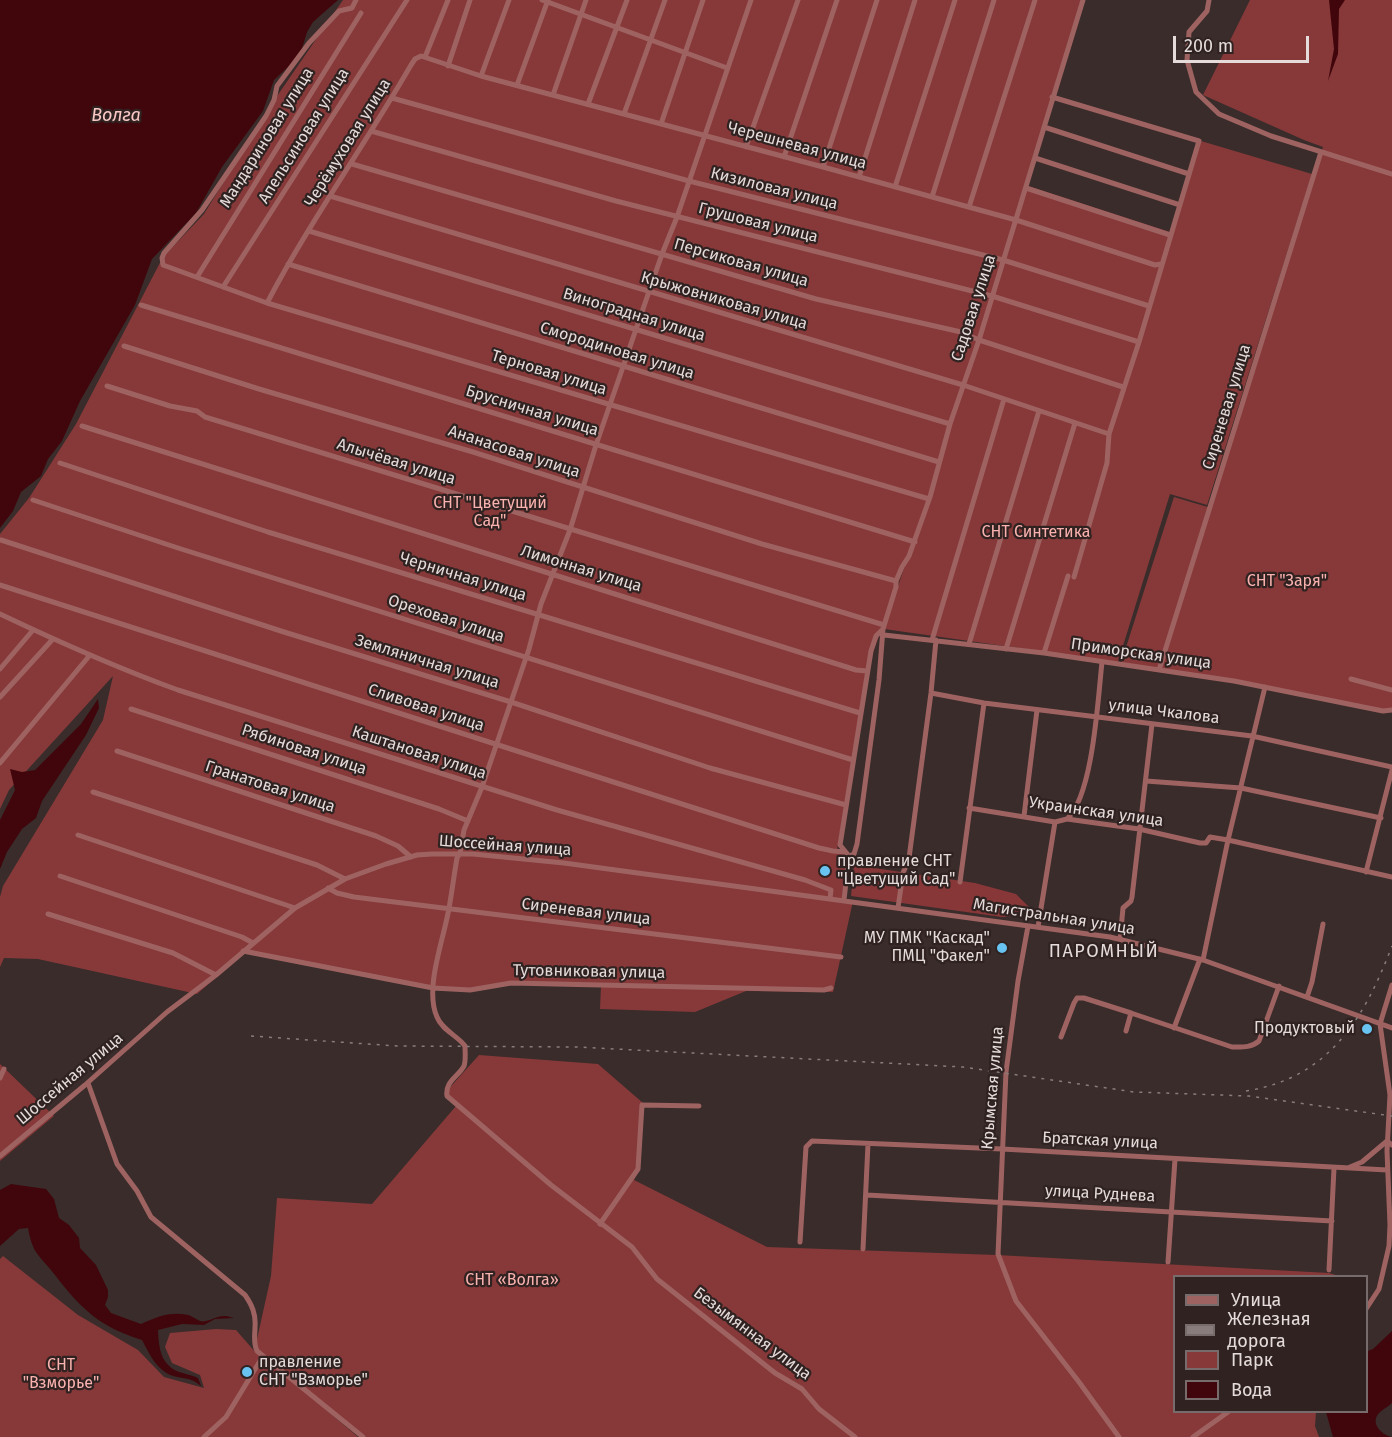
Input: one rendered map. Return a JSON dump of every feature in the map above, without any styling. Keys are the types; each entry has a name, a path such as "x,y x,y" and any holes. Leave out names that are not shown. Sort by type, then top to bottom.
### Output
{"street":[{"name":"Мандариновая улица","path":"164,265 162,262 164,254 202,210 266,116 274,100 277,86 309,43 339,11 352,8 356,0"},
{"name":"Апельсиновая улица","path":"223,287 407,0"},
{"name":"Черёмуховая улица","path":"267,303 288,264 415,59 425,57 448,0"},
{"path":"448,66 470,0"},
{"path":"481,76 509,0"},
{"path":"553,95 586,0"},
{"path":"588,104 627,0"},
{"path":"624,114 665,0"},
{"path":"661,124 703,0"},
{"path":"433,988 462,839 497,745 536,629 538,614 570,530 596,445 751,0"},
{"path":"746,147 798,0"},
{"path":"784,157 837,0"},
{"path":"823,166 877,0"},
{"path":"859,177 915,0"},
{"path":"895,187 955,0"},
{"path":"932,197 994,0"},
{"path":"969,207 1035,0"},
{"name":"Садовая улица","path":"884,627 896,581 915,542 929,499 950,424 979,340 1083,0"},
{"path":"1209,0 1207,10 1189,32 1187,60 1196,92 1219,114 1272,136 1392,174"},
{"path":"517,85 546,1 727,68"},
{"name":"Мандариновая улица","path":"197,277 361,13"},
{"name":"Черешневая улица","path":"425,57 481,76 823,166 1016,220 1155,265 1161,264"},
{"name":"Кизиловая улица","path":"392,98 689,181 1003,261 1149,306"},
{"path":"1044,653 1107,463 1109,434 1199,141 1052,98"},
{"path":"1044,127 1189,174"},
{"name":"Грушовая улица","path":"371,131 677,217 992,296 1139,342"},
{"name":"Сиреневая улица","path":"1159,670 1321,152"},
{"path":"1035,158 1180,205"},
{"name":"Персиковая улица","path":"352,164 816,299 961,332 979,340 1124,387"},
{"path":"1026,188 1170,235"},
{"name":"Крыжовниковая улица","path":"330,196 963,386 1109,434"},
{"name":"Виноградная улица","path":"309,231 950,424"},
{"name":"Смородиновая улица","path":"288,264 939,462"},
{"name":"Терновая улица","path":"164,265 267,303 929,499"},
{"name":"Брусничная улица","path":"141,305 915,542"},
{"name":"Ананасовая улица","path":"124,346 259,389 474,452 762,544 896,581"},
{"name":"Алычёвая улица","path":"107,386 170,406 197,411 206,417 884,627"},
{"path":"898,908 903,873 909,858 931,693 934,640 1004,399"},
{"path":"969,644 1040,411"},
{"path":"1006,649 1075,423"},
{"name":"Лимонная улица","path":"82,426 867,672"},
{"name":"Черничная улица","path":"60,463 279,536 860,713"},
{"name":"Ореховая улица","path":"33,500 188,552 853,760"},
{"name":"Земляничная улица","path":"1,540 511,702 710,768 846,806"},
{"name":"Сливовая улица","path":"0,585 819,848 847,854"},
{"name":"Каштановая улица","path":"0,614 52,640 178,690 556,810 805,880 831,891 830,899"},
{"path":"844,900 847,854 840,845 867,672 874,641 884,627"},
{"path":"847,854 854,854 857,844 884,627"},
{"name":"Приморская улица","path":"884,627 934,640 1159,670 1265,687 1383,711 1392,710"},
{"path":"0,669 33,630"},
{"path":"0,697 52,640"},
{"path":"0,762 90,655"},
{"path":"1067,819 1075,812 1085,789 1102,662"},
{"path":"1352,679 1392,690"},
{"path":"1174,1028 1202,959 1265,687"},
{"name":"улица Чкалова","path":"931,693 984,703 1252,736 1392,769"},
{"path":"960,882 984,703"},
{"name":"Рябиновая улица","path":"131,709 428,805 468,821"},
{"path":"1024,816 1037,710"},
{"path":"1120,940 1124,908 1132,897 1152,724"},
{"name":"Гранатовая улица","path":"117,751 376,836 398,846 411,856"},
{"path":"1366,872 1392,769"},
{"path":"1146,781 1241,788 1381,818"},
{"path":"93,792 317,865 345,879"},
{"name":"Украинская улица","path":"969,808 1055,822 1067,819 1139,829 1200,843 1206,843 1210,837 1392,877"},
{"path":"1038,927 1055,822"},
{"path":"78,836 295,908"},
{"name":"Шоссейная улица","path":"0,1156 88,1083 167,1012 216,975 295,908 328,888 365,870 411,856 460,853 564,863 856,902"},
{"path":"60,876 242,937 253,943"},
{"name":"Сиреневая улица","path":"328,888 354,897 841,957"},
{"name":"Магистральная улица","path":"856,902 1120,940 1202,959 1392,1028"},
{"path":"48,914 173,953 216,975"},
{"path":"1307,997 1323,924"},
{"name":"Крымская улица","path":"1029,926 1010,1033 999,1202 998,1254 1016,1302 1119,1437"},
{"name":"Тутовниковая улица","path":"243,951 433,988 470,990 511,983 815,990 831,988"},
{"path":"1368,1306 1379,1289 1389,1246 1387,1170 1389,1143 1387,1132 1390,1095 1380,1024 1392,985"},
{"path":"1061,1037 1074,1003 1077,998 1084,998 1232,1047 1254,1045 1259,1041 1279,986"},
{"name":"Безымянная улица","path":"433,988 437,1017 465,1046 465,1064 446,1089 447,1096 488,1133 635,1250 641,1261 657,1279 775,1373 802,1389 819,1409 855,1437"},
{"path":"1126,1031 1131,1013"},
{"path":"0,1078 4,1069"},
{"path":"88,1083 117,1164 137,1191 151,1217 245,1295 252,1304 255,1315 255,1348 363,1437"},
{"path":"600,1224 638,1169 642,1105 699,1106"},
{"name":"Братская улица","path":"800,1242 806,1147 812,1142 1002,1149 1387,1170"},
{"path":"1346,1168 1362,1162 1389,1143"},
{"path":"863,1249 868,1144"},
{"path":"1168,1262 1175,1159"},
{"path":"1329,1270 1334,1168"},
{"name":"улица Руднева","path":"867,1196 1332,1221"},
{"path":"204,1437 226,1417 263,1356"},
{"path":"1193,1437 1227,1413"}],"green space":[{"name":"СНТ \"Цветущий Сад\"","path":"343,0 1082,0 1028,186 1173,233 1201,141 1312,174 1207,505 1170,494 1118,662 884,629 907,559 867,669 837,850 848,854 842,899 853,901 833,992 746,991 695,1012 600,1009 601,986 513,984 477,991 432,989 247,951 197,994 38,959 4,958 0,967 0,897 3,886 103,720 113,676 9,790 0,809 0,534 29,498 76,424 163,257 204,214 273,102"},
{"name":"СНТ \"Заря\"","path":"1250,0 1392,0 1392,711 1121,663 1174,497 1211,508 1323,147 1203,95"},
{"name":"СНТ «Волга»","path":"479,1055 598,1064 643,1103 640,1167 634,1180 767,1247 997,1255 1336,1275 1173,1275 1173,1413 1316,1413 1315,1426 1319,1437 366,1437 255,1348 271,1276 277,1198 372,1204 456,1106 444,1094"},
{"path":"0,1064 54,1116 0,1161"},
{"name":"СНТ \"Взморье\"","path":"3,1256 78,1315 138,1350 164,1377 204,1388 200,1375 172,1363 165,1347 170,1333 216,1329 236,1330 257,1354 271,1363 358,1437 0,1437 0,1259"}],"shaded area":[{"path":"854,865 975,883 1016,894 1029,907 1020,914 1002,917 851,896"}],"water":[{"name":"Волга","path":"0,0 338,0 313,22 307,32 301,52 274,80 263,111 222,167 196,213 152,259 135,305 80,401 62,441 48,459 41,476 21,492 13,511 0,528"},
{"path":"1329,0 1345,0 1339,9 1338,54 1328,81 1334,49"},
{"path":"98,699 99,708 86,735 42,801 36,818 22,829 7,852 0,869 0,820 15,790 10,769 22,772 35,770 81,724"},
{"path":"11,1184 46,1189 54,1199 59,1218 69,1225 79,1238 80,1248 96,1265 108,1290 105,1305 111,1313 141,1324 170,1314 188,1315 199,1321 222,1316 234,1318 215,1319 204,1325 182,1324 158,1330 164,1360 173,1369 198,1378 201,1386 191,1380 165,1372 154,1362 142,1340 103,1323 83,1307 38,1254 32,1244 28,1228 19,1229 0,1246 0,1190"},
{"path":"1392,1331 1392,1403 1379,1413 1376,1421 1380,1431 1391,1437 1333,1437 1326,1413 1368,1413 1368,1351"}],"railway":[{"path":"1246,1091 1275,1084 1300,1073 1321,1059 1340,1041 1369,998 1392,946"},
{"path":"251,1036 397,1046 577,1047 963,1067 1134,1092 1249,1096 1392,1116"}],"place":[{"name":"правление СНТ \"Цветущий Сад\"","path":"825,871"},
{"name":"МУ ПМК \"Каскад\" ПМЦ \"Факел\"","path":"1002,948"},
{"name":"Продуктовый","path":"1367,1029"},
{"name":"правление СНТ \"Взморье\"","path":"247,1372"}],"district":[{"name":"ПАРОМНЫЙ","path":"1104,952"}],"park label":[{"name":"СНТ Синтетика","path":"1036,533"}]}
